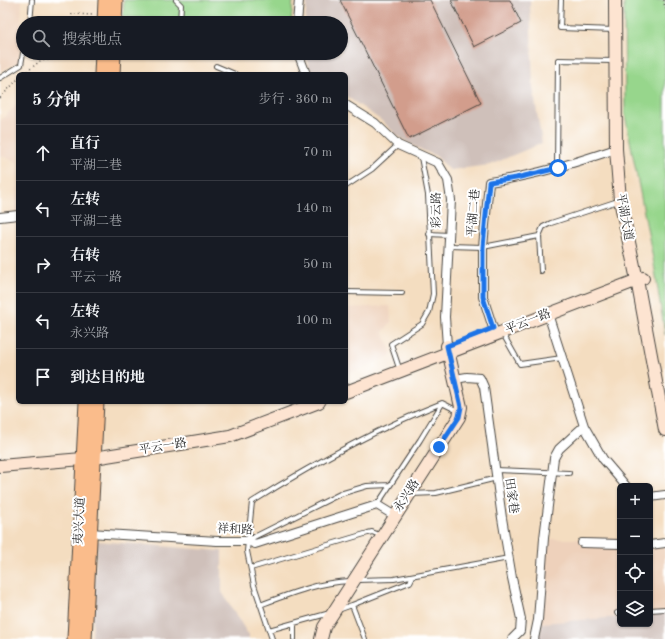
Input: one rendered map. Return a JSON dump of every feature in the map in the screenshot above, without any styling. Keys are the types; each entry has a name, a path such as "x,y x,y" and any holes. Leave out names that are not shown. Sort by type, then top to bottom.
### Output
{"main road":[{"path":"105,0 109,16"},
{"path":"111,16 116,0"},
{"name":"平湖大道","path":"615,0 617,61 616,149 620,200 639,275 665,402"},
{"name":"平湖大道","path":"620,0 622,149 625,199 665,430"},
{"path":"101,72 102,60"},
{"path":"113,72 114,60"},
{"name":"平云一路","path":"498,330 548,314 639,275"},
{"name":"平云一路","path":"348,391 448,349 639,275"},
{"path":"448,349 461,407 460,412"},
{"name":"平云一路","path":"348,385 398,365 448,349"},
{"name":"夷兴大道","path":"85,639 90,534 89,455 86,404"},
{"name":"夷兴大道","path":"74,639 89,455 97,404"},
{"name":"平云一路","path":"0,460 89,455 230,431 299,404"},
{"name":"平云一路","path":"0,466 230,436 314,404"},
{"name":"永兴路","path":"321,639 324,627 333,612 459,417 460,412"}],"street":[{"path":"298,16 299,0"},
{"path":"301,60 305,72"},
{"name":"彩云路","path":"348,106 375,123 398,145 421,157 438,163 448,180 451,200 446,317 448,349"},
{"name":"平湖二巷","path":"498,330 483,297 483,247 489,182 516,178 558,168 616,149"},
{"path":"0,217 16,216"},
{"path":"548,314 584,426 603,458 624,483"},
{"name":"田家巷","path":"455,379 467,377 480,378 484,387 509,558 521,619 520,631 512,639"},
{"path":"534,639 538,620 544,538 551,472 554,458 559,449 584,426"},
{"path":"653,497 665,495"},
{"path":"377,505 395,516"},
{"name":"祥和路","path":"90,534 217,541 248,541 255,544 377,505"},
{"path":"582,543 617,544"},
{"path":"653,545 665,543"}],"lane":[{"path":"31,16 32,0"},
{"path":"176,0 180,5 180,16"},
{"path":"561,0 560,28 616,30"},
{"path":"0,78 21,65 22,60"},
{"path":"558,168 558,60 617,61"},
{"path":"216,66 230,72"},
{"path":"348,185 372,169 398,145"},
{"path":"398,365 391,344 422,324 429,312 433,294 428,195 421,157"},
{"path":"541,271 539,236 543,227 620,200"},
{"path":"429,234 449,235"},
{"path":"449,246 483,247 539,236"},
{"path":"348,292 402,293"},
{"path":"498,330 520,364 562,358"},
{"path":"377,505 442,403"},
{"path":"272,639 260,605 247,551 252,502 365,436 442,403 460,412"},
{"path":"409,494 436,493 496,474 551,472 569,473"},
{"path":"248,541 340,494 367,486 390,486"},
{"path":"251,568 368,532 382,536"},
{"path":"260,605 296,592 337,581 394,579 509,558"},
{"path":"269,630 333,612 352,605 410,582 413,576"},
{"path":"352,605 365,639"},
{"path":"653,610 665,609"},
{"path":"294,623 294,639"}],"path":[{"path":"664,0 665,10"},
{"path":"72,16 72,14 83,16"},
{"path":"26,72 40,61 47,60"},
{"path":"0,98 16,81"}],"shaded area":[{"path":"0,0 22,0 21,16 16,16 16,60 19,60 19,62 0,71"},
{"path":"307,0 530,0 533,88 542,143 490,165 450,170 436,156 417,148 398,136 382,121 348,97 348,72 312,72 310,70 306,60 348,60 348,16 306,16"},
{"path":"16,106 16,162 0,155 0,121"},
{"path":"16,187 16,212 15,212"},
{"path":"390,306 391,322 383,332 392,355 348,374 348,308"},
{"path":"547,539 617,539 617,617 542,623"},
{"path":"653,539 665,539 665,613 653,615"},
{"path":"97,541 222,551 222,592 249,636 249,639 92,639"},
{"path":"665,613 665,639 538,639 542,623 617,617 617,627 653,627 653,615"}],"green space":[{"path":"124,0 293,0 292,16 123,16"},
{"path":"624,0 665,0 665,335 654,264 625,115"}],"building":[{"path":"340,0 430,0 481,103 409,139"},
{"path":"451,0 510,0 521,23 474,47"}],"route":[{"path":"439,447 459,417 461,407 447,346 493,328 483,297 483,247 489,182 516,178 558,168"}]}
